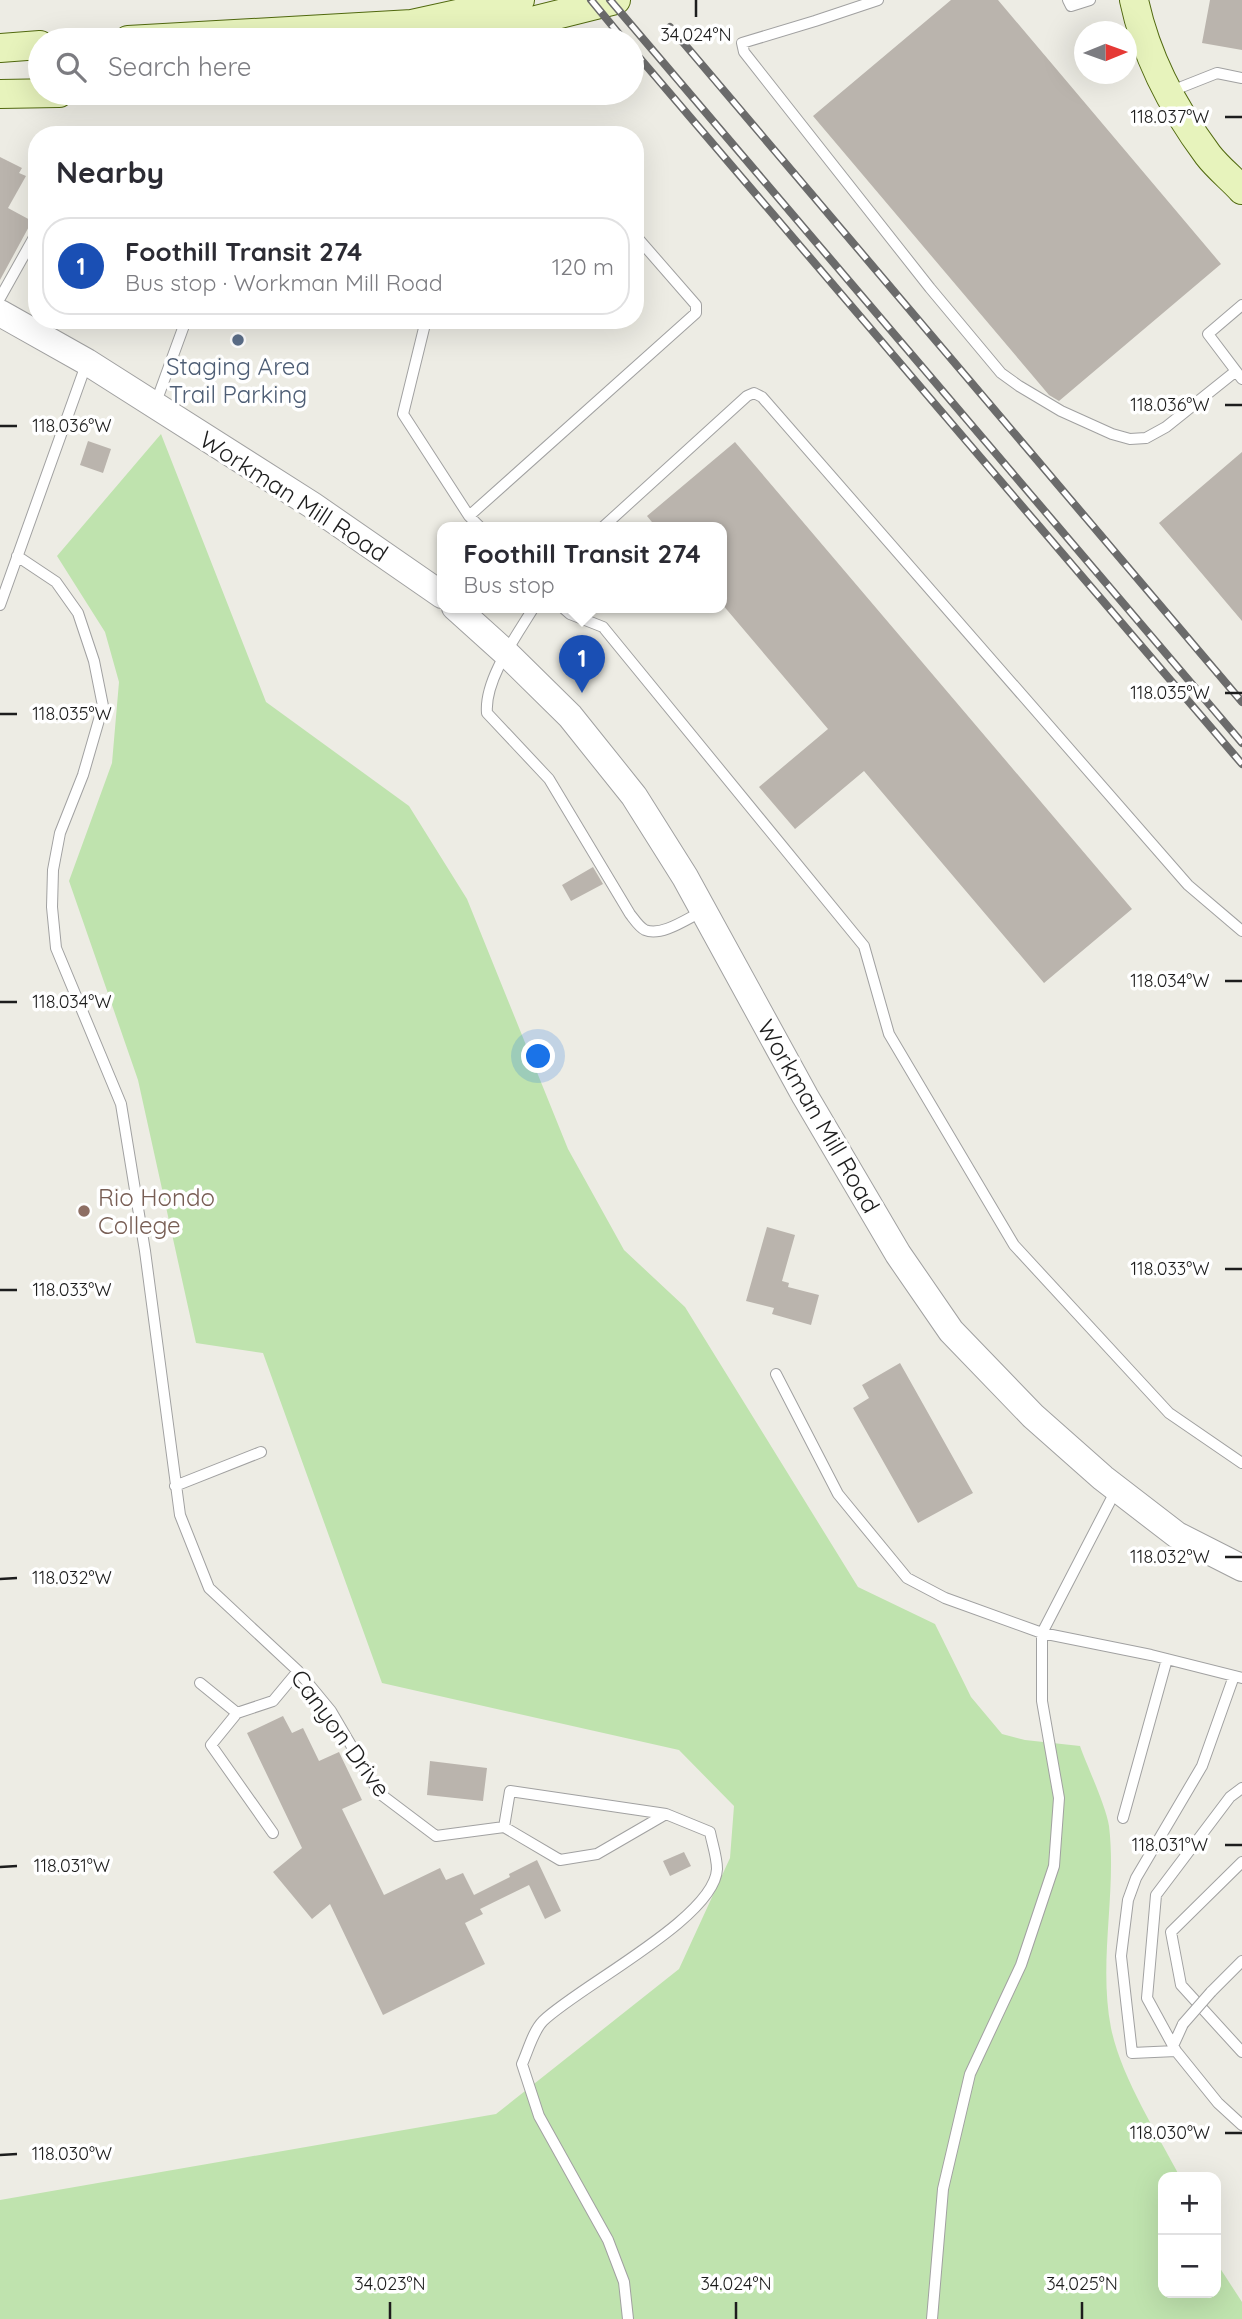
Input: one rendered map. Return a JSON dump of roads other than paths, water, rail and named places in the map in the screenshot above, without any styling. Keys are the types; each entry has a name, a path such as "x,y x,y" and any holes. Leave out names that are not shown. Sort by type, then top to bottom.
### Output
{"main road":[{"path":"341,28 412,24 520,0"},
{"path":"504,28 615,0"},
{"path":"1134,0 1152,61 1169,93 1209,157 1242,190"},
{"path":"0,48 28,46"},
{"path":"0,94 28,94"}],"street":[{"name":"Workman Mill Road","path":"0,313 28,325"},
{"name":"Workman Mill Road","path":"36,329 312,505 437,592"},
{"name":"Workman Mill Road","path":"463,613 570,716 634,796 704,911 805,1096 898,1254 951,1331 1033,1416 1117,1489 1177,1535 1242,1568"}],"lane":[{"path":"878,0 742,43 744,52 847,185 1001,373 1061,411 1112,434 1130,439 1146,438 1166,427 1239,375 1208,334 1242,305"},
{"path":"1068,0 1071,5 1090,0"},
{"path":"1169,93 1217,73 1242,78"},
{"path":"469,516 696,313 696,305 644,245"},
{"path":"0,298 28,248"},
{"path":"155,405 183,329"},
{"path":"424,329 403,414 475,522"},
{"path":"0,605 87,362"},
{"path":"608,522 747,396 754,393 762,397 1188,885 1242,931"},
{"name":"Canyon Drive","path":"18,556 56,582 78,613 94,661 103,706 83,775 60,833 53,870 52,907 56,948 121,1104 145,1251 180,1515 209,1588 298,1671 331,1711 379,1793 436,1836 504,1827"},
{"path":"530,613 506,653 486,699 487,712 549,779 630,914 643,929 654,932 704,911"},
{"path":"569,613 603,627 864,946 889,1034 1014,1245 1168,1413 1242,1464"},
{"path":"776,1374 838,1494 907,1578 945,1598 1042,1633 1238,1677 1202,1766 1136,1878 1128,1900 1121,1956 1132,2053 1175,2049"},
{"path":"175,1486 261,1452"},
{"path":"932,2319 943,2189 970,2074 1021,1965 1054,1866 1059,1798 1042,1701 1042,1633 1117,1489"},
{"path":"1123,1818 1167,1659"},
{"path":"273,1833 211,1745 237,1713 273,1701 298,1671"},
{"path":"200,1682 237,1713"},
{"path":"1242,1788 1230,1797 1156,1895 1147,1998 1175,2049 1218,2103 1242,2125"},
{"path":"628,2319 624,2282 608,2240 539,2116 522,2064 542,2023 599,1979 669,1932 708,1892 717,1870 709,1832 666,1814 510,1791 504,1827 560,1860 597,1854 666,1814"},
{"path":"1242,1862 1171,1932 1181,1985 1242,2052"},
{"path":"1175,2049 1183,2024 1242,1961"}],"railway":[{"path":"591,0 614,28"},
{"path":"610,0 634,28"},
{"path":"670,27 1242,702"},
{"path":"644,40 1242,743"},
{"path":"644,63 1242,764"}],"place":[{"name":"Staging Area Trail Parking","path":"238,340"},
{"name":"Foothill Transit 274","path":"582,693"},
{"name":"Rio Hondo College","path":"84,1211"}]}
